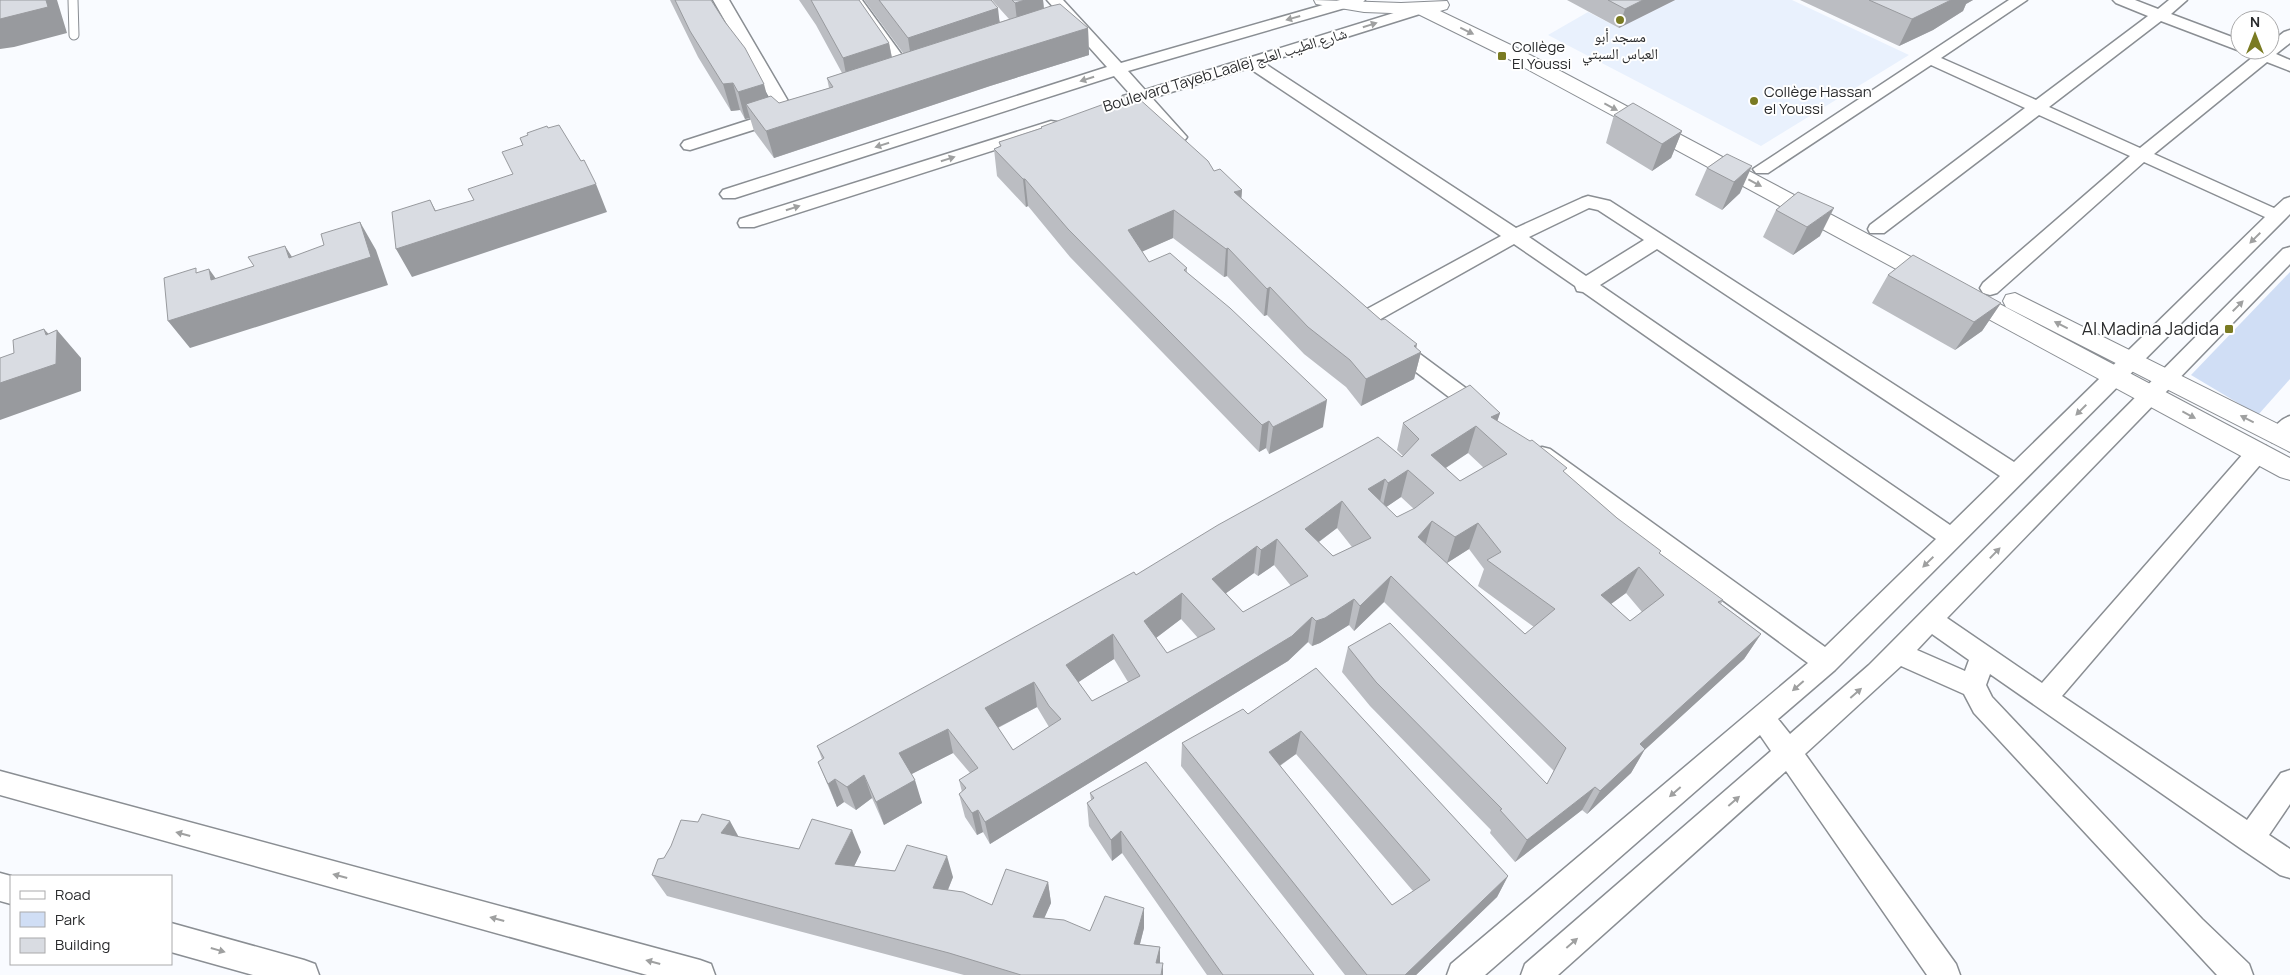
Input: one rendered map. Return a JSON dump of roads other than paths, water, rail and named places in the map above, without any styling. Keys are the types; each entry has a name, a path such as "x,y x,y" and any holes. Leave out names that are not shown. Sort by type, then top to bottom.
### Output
{"street":[{"path":"722,0 787,113"},
{"path":"854,0 907,73"},
{"path":"1055,0 1064,21 1118,69 1190,151"},
{"path":"1323,0 1417,9 1436,7 1446,1 1990,288 2123,368"},
{"path":"1390,0 1417,9 1518,57 2159,386 2287,434"},
{"path":"1762,169 2019,0"},
{"path":"2121,0 2230,42"},
{"path":"1877,229 2180,0"},
{"name":"Boulevard Tayeb Laalej شارع الطيب العلج","path":"729,194 1118,69 1349,2"},
{"name":"Boulevard Tayeb Laalej شارع الطيب العلج","path":"1113,105 1417,9"},
{"path":"1462,975 1826,662 2284,210 2142,155 1930,59"},
{"path":"1990,288 2250,60"},
{"path":"2275,60 2290,66"},
{"path":"1251,62 1515,236 1584,286 1952,538"},
{"path":"890,79 924,68"},
{"path":"690,145 804,107"},
{"path":"747,223 1066,120"},
{"path":"1499,423 1419,365 1356,314 1579,205 1596,202 1604,205 1656,241 2016,475"},
{"path":"1584,286 1656,241"},
{"path":"1536,975 1878,673 2290,253"},
{"path":"2159,386 2258,452 2290,470"},
{"path":"1523,440 1826,662"},
{"path":"2044,699 2258,452"},
{"path":"1930,620 2290,865"},
{"path":"1899,652 1924,666 1972,686 1983,705 2185,922 2238,975"},
{"path":"1972,686 1978,668 1990,662"},
{"path":"1762,718 1945,975"},
{"path":"2250,839 2290,782"},
{"path":"0,784 700,975"},
{"path":"172,937 304,975"}],"lane":[{"path":"73,0 74,35"}],"place":[{"name":"مسجد أبو العباس السبتي","path":"1620,20"},
{"name":"Collège El Youssi","path":"1502,56"},
{"name":"Collège Hassan el Youssi","path":"1754,101"},
{"name":"Al Madina Jadida","path":"2229,329"}]}
